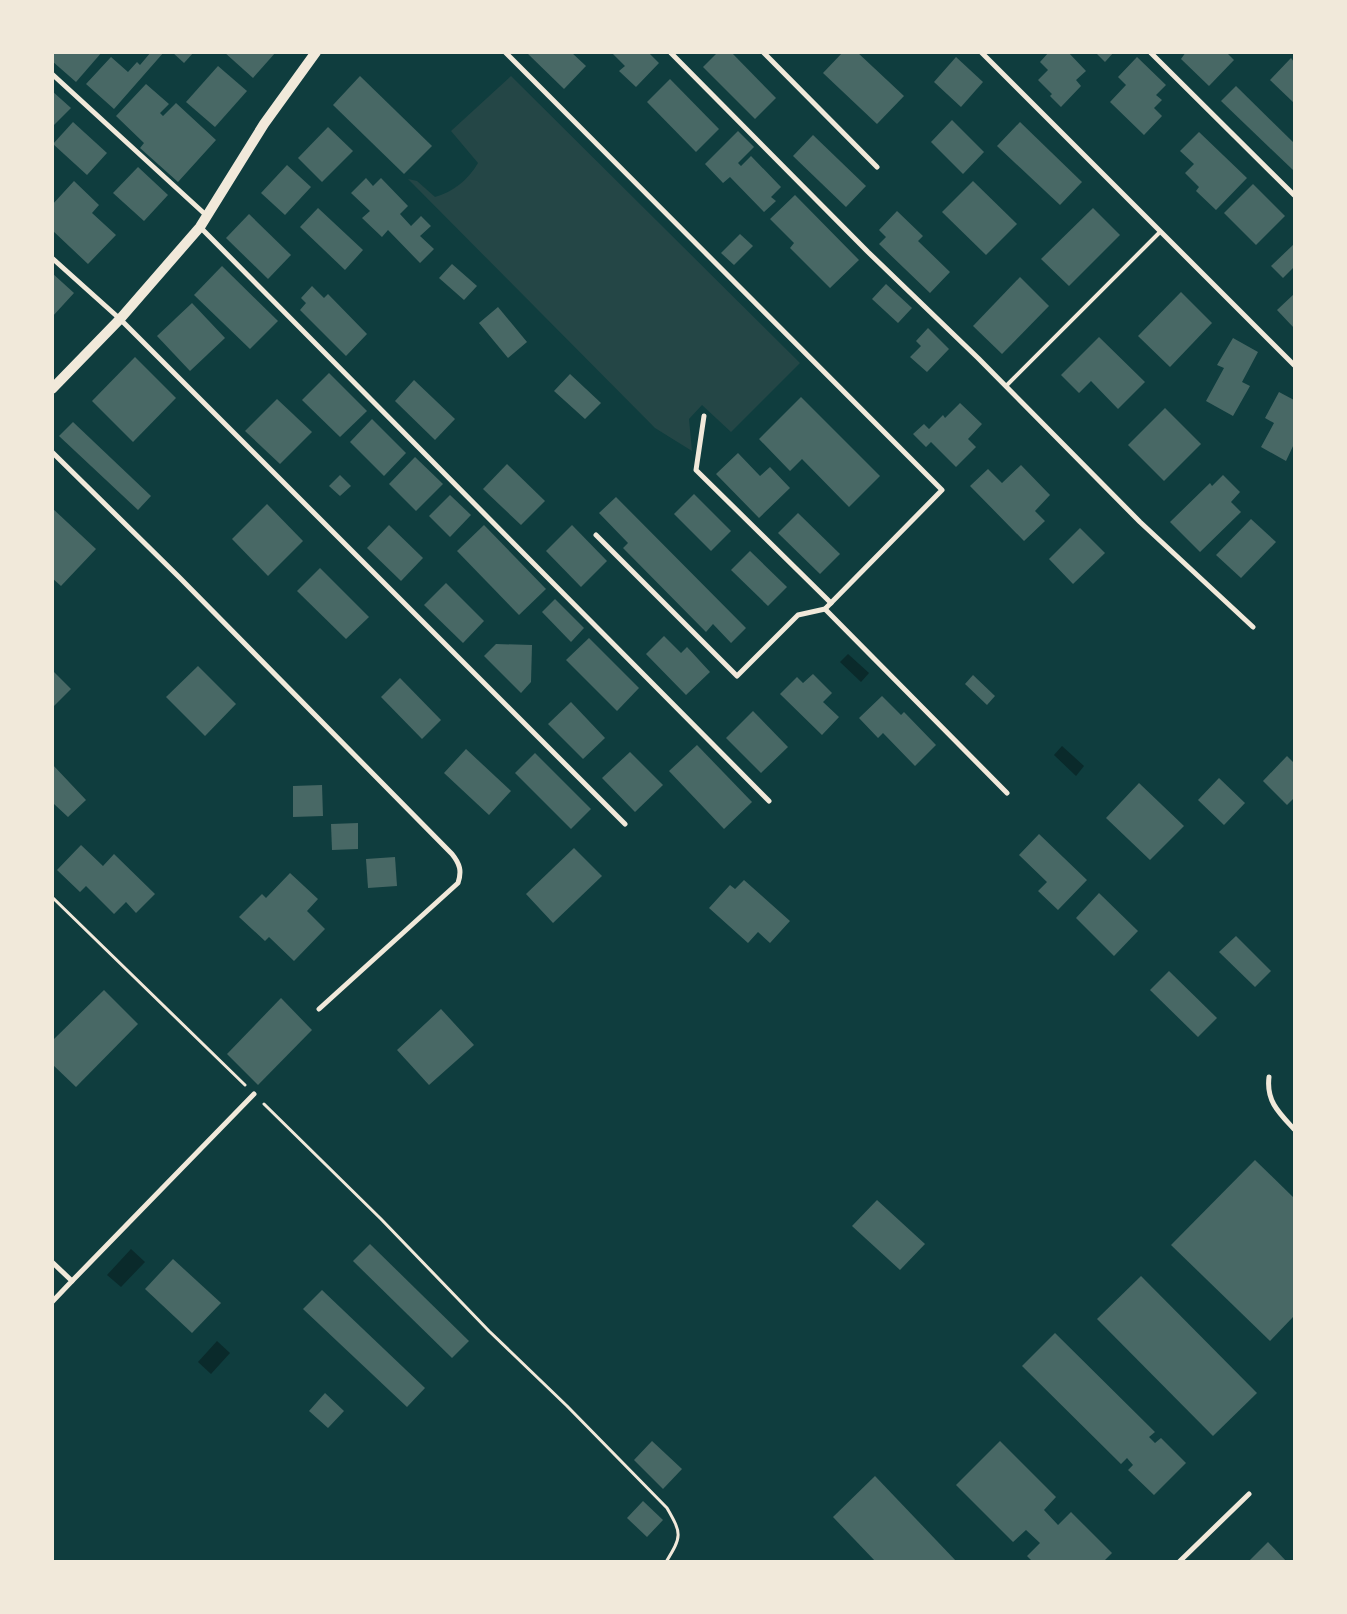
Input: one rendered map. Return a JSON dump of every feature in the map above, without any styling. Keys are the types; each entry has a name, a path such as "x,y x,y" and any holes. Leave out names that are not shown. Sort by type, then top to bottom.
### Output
{"main road":[{"path":"52,389 120,319 200,227 264,124 316,52"}],"street":[{"path":"505,52 942,490 825,609 798,615 737,676 596,535"},
{"path":"670,52 868,252 1006,386 1165,546 1252,628"},
{"path":"764,52 877,167"},
{"path":"981,52 1294,365"},
{"path":"1150,52 1294,195"},
{"path":"52,74 207,217"},
{"path":"200,227 769,801"},
{"path":"52,258 120,319 625,824"},
{"path":"704,416 696,470 831,603"},
{"path":"52,452 188,585 432,832 452,854 460,867 462,872 458,883 319,1009"},
{"path":"825,609 1008,793"},
{"path":"1269,1077 1268,1092 1272,1103 1294,1129"},
{"path":"52,1302 254,1094"},
{"path":"52,1262 72,1282"},
{"path":"1179,1562 1249,1494"}],"lane":[{"path":"1006,386 1160,232"}],"path":[{"path":"52,897 381,1219 489,1331 567,1406 666,1508 678,1528 678,1543 666,1562"}],"shaded area":[{"path":"511,76 800,363 731,432 702,405 689,419 692,451 655,428 408,179 417,181 435,197 454,189 465,180 478,163 451,131"},
{"path":"848,654 869,673 861,682 840,662"},
{"path":"1062,746 1084,766 1076,776 1054,755"},
{"path":"131,1249 145,1262 121,1287 107,1275"},
{"path":"217,1341 230,1353 211,1374 198,1362"}],"building":[{"path":"52,52 102,52 76,82 52,61"},
{"path":"151,52 164,52 114,109 86,84 111,57 128,72 137,62 140,65"},
{"path":"172,52 194,52 184,63"},
{"path":"224,52 276,52 253,78"},
{"path":"526,52 571,52 586,66 564,89"},
{"path":"611,52 648,52 659,63 636,87 619,71 625,66"},
{"path":"718,52 731,52 776,98 755,119 703,67"},
{"path":"843,52 857,52 904,96 877,124 823,73"},
{"path":"1049,52 1068,52 1086,71 1076,80 1081,86 1061,107 1050,96 1052,94 1038,80 1048,70 1040,62"},
{"path":"1095,52 1114,52 1105,62"},
{"path":"1186,52 1226,52 1234,60 1209,86 1181,59"},
{"path":"956,57 983,82 961,107 934,82"},
{"path":"1137,57 1166,85 1156,95 1162,100 1154,108 1162,116 1144,135 1110,102 1126,85 1118,77"},
{"path":"1291,58 1294,62 1294,103 1270,80"},
{"path":"218,66 247,91 215,127 186,102"},
{"path":"360,76 432,146 404,174 333,105"},
{"path":"670,79 719,129 696,152 647,102"},
{"path":"146,84 169,104 160,113 163,116 176,103 216,140 178,182 140,148 144,143 116,116"},
{"path":"1236,86 1294,143 1293,170 1221,101"},
{"path":"52,91 71,108 52,127"},
{"path":"952,120 984,152 963,174 931,142"},
{"path":"73,122 107,153 87,175 53,144"},
{"path":"1020,122 1082,182 1060,205 997,146"},
{"path":"328,127 353,151 322,182 298,158"},
{"path":"738,131 754,147 738,163 741,166 751,156 781,187 771,197 776,201 764,212 730,177 723,183 705,164"},
{"path":"1199,132 1247,178 1216,210 1196,191 1199,187 1185,173 1194,164 1180,151"},
{"path":"813,135 866,186 846,207 793,156"},
{"path":"287,165 311,187 285,215 261,193"},
{"path":"138,167 168,195 144,221 113,193"},
{"path":"366,178 373,186 381,178 408,206 400,214 411,226 421,216 431,226 420,236 434,249 420,263 388,230 382,237 362,218 370,211 351,193"},
{"path":"74,181 99,205 92,213 116,235 88,264 52,230 52,205"},
{"path":"973,181 1017,224 986,255 942,212"},
{"path":"1253,184 1285,216 1256,245 1224,213"},
{"path":"795,195 859,260 830,288 790,248 794,243 770,219"},
{"path":"318,208 363,250 345,270 300,227"},
{"path":"1093,208 1120,235 1069,286 1041,259"},
{"path":"897,211 923,236 918,241 950,272 930,293 879,244 886,237 879,230"},
{"path":"249,214 291,255 268,279 226,238"},
{"path":"740,234 753,246 734,265 721,253"},
{"path":"1294,244 1294,267 1283,278 1271,266"},
{"path":"452,264 477,286 464,300 439,278"},
{"path":"222,266 278,321 250,349 194,295"},
{"path":"52,273 74,293 52,317"},
{"path":"1020,277 1049,306 1002,354 973,326"},
{"path":"886,284 912,308 898,323 872,299"},
{"path":"312,286 324,298 328,294 367,334 346,356 300,310 306,303 301,298"},
{"path":"1181,292 1212,323 1170,367 1138,336"},
{"path":"1294,294 1294,328 1277,310"},
{"path":"192,303 225,338 190,371 157,336"},
{"path":"498,307 527,342 508,358 479,323"},
{"path":"928,328 949,349 927,372 910,357 921,346 916,341"},
{"path":"1099,337 1145,382 1118,409 1091,381 1079,393 1061,375"},
{"path":"1233,338 1258,352 1242,382 1250,386 1233,416 1206,401 1224,368 1217,365"},
{"path":"135,357 176,398 133,442 92,401"},
{"path":"329,373 367,411 340,437 302,400"},
{"path":"570,374 601,403 585,419 554,391"},
{"path":"414,380 455,419 435,440 395,401"},
{"path":"1279,392 1294,400 1294,444 1286,461 1261,447 1274,423 1265,418"},
{"path":"801,397 880,476 849,507 802,459 790,471 759,439"},
{"path":"277,399 312,432 280,464 245,431"},
{"path":"960,403 982,424 968,439 976,447 956,467 931,442 926,447 913,434 924,424 929,429 943,415 945,418"},
{"path":"1165,408 1201,444 1164,481 1128,445"},
{"path":"372,419 406,453 384,476 350,442"},
{"path":"73,422 151,496 138,510 59,436"},
{"path":"738,453 760,476 770,467 790,488 759,518 716,474"},
{"path":"415,457 443,484 416,511 389,484"},
{"path":"507,464 545,501 521,525 483,489"},
{"path":"1021,465 1050,495 1035,511 1045,521 1024,541 970,486 988,469 1002,483"},
{"path":"340,475 351,486 340,496 329,486"},
{"path":"1223,475 1240,492 1231,502 1241,512 1200,552 1170,522 1210,483 1212,486"},
{"path":"694,494 731,531 711,551 674,514"},
{"path":"450,495 471,515 450,537 429,516"},
{"path":"616,497 746,628 731,643 713,624 706,632 623,548 628,543 599,513"},
{"path":"267,504 303,541 268,576 232,539"},
{"path":"52,508 96,549 61,586 52,578"},
{"path":"798,513 840,554 820,574 778,533"},
{"path":"1251,519 1276,542 1241,578 1216,555"},
{"path":"389,525 423,558 401,581 367,548"},
{"path":"484,525 546,589 519,615 457,551"},
{"path":"572,525 607,561 581,587 546,551"},
{"path":"1080,528 1105,553 1073,584 1049,559"},
{"path":"750,551 787,587 768,606 731,570"},
{"path":"320,568 369,617 346,639 297,591"},
{"path":"446,583 484,621 463,643 424,605"},
{"path":"555,599 584,628 571,642 542,612"},
{"path":"664,636 681,653 687,647 710,672 686,695 646,654"},
{"path":"589,638 639,688 617,711 566,660"},
{"path":"496,644 532,645 531,682 521,693 484,656"},
{"path":"198,666 236,704 205,736 166,697"},
{"path":"52,670 71,689 52,708"},
{"path":"813,674 832,693 823,702 839,717 822,735 780,694 797,677 803,683"},
{"path":"973,675 995,696 987,705 965,684"},
{"path":"400,678 441,720 422,739 381,697"},
{"path":"882,696 901,715 904,712 936,745 915,766 883,733 878,738 859,718"},
{"path":"571,702 605,738 583,759 548,724"},
{"path":"753,711 788,747 761,773 726,738"},
{"path":"697,745 752,802 724,829 669,771"},
{"path":"466,749 511,791 489,815 444,773"},
{"path":"630,752 663,785 635,812 602,778"},
{"path":"535,753 591,809 571,829 515,773"},
{"path":"1287,756 1294,763 1294,798 1287,805 1263,781"},
{"path":"52,764 86,800 68,817 54,804 52,805"},
{"path":"1219,778 1245,803 1224,825 1198,800"},
{"path":"1139,783 1184,826 1150,860 1106,818"},
{"path":"322,785 323,816 293,817 293,786"},
{"path":"358,823 358,849 332,850 331,824"},
{"path":"1039,834 1087,880 1058,910 1038,891 1047,882 1019,855"},
{"path":"81,845 103,866 114,854 155,894 136,913 126,902 114,914 86,886 80,892 57,870"},
{"path":"574,848 602,876 553,923 526,894"},
{"path":"395,857 397,886 368,888 366,859"},
{"path":"290,873 318,899 307,911 325,929 294,961 269,937 265,941 239,917 262,894 266,898"},
{"path":"744,880 790,921 770,943 758,932 748,943 709,908 730,885 735,889"},
{"path":"1099,893 1138,931 1114,956 1076,918"},
{"path":"1236,936 1271,971 1255,987 1219,952"},
{"path":"1169,971 1217,1018 1198,1037 1150,990"},
{"path":"104,990 138,1024 76,1087 52,1064 52,1041"},
{"path":"281,998 312,1030 258,1085 227,1054"},
{"path":"441,1009 474,1045 429,1085 397,1050"},
{"path":"1255,1160 1294,1198 1294,1316 1270,1341 1171,1245"},
{"path":"877,1200 925,1244 900,1270 852,1226"},
{"path":"370,1244 469,1341 452,1358 353,1261"},
{"path":"173,1259 221,1303 192,1333 145,1289"},
{"path":"1141,1276 1257,1393 1213,1436 1097,1319"},
{"path":"322,1290 425,1388 407,1407 303,1309"},
{"path":"1055,1333 1155,1432 1149,1437 1155,1443 1161,1438 1186,1463 1154,1495 1128,1470 1133,1465 1127,1458 1121,1464 1022,1366"},
{"path":"325,1393 344,1411 328,1428 309,1411"},
{"path":"652,1441 682,1469 663,1489 634,1460"},
{"path":"1000,1441 1056,1497 1044,1510 1058,1525 1071,1512 1112,1553 1103,1562 1033,1562 1027,1556 1040,1543 1026,1530 1013,1542 956,1485"},
{"path":"875,1476 957,1562 876,1562 833,1517"},
{"path":"643,1501 663,1520 647,1537 627,1518"},
{"path":"1268,1542 1287,1562 1248,1562"}]}
